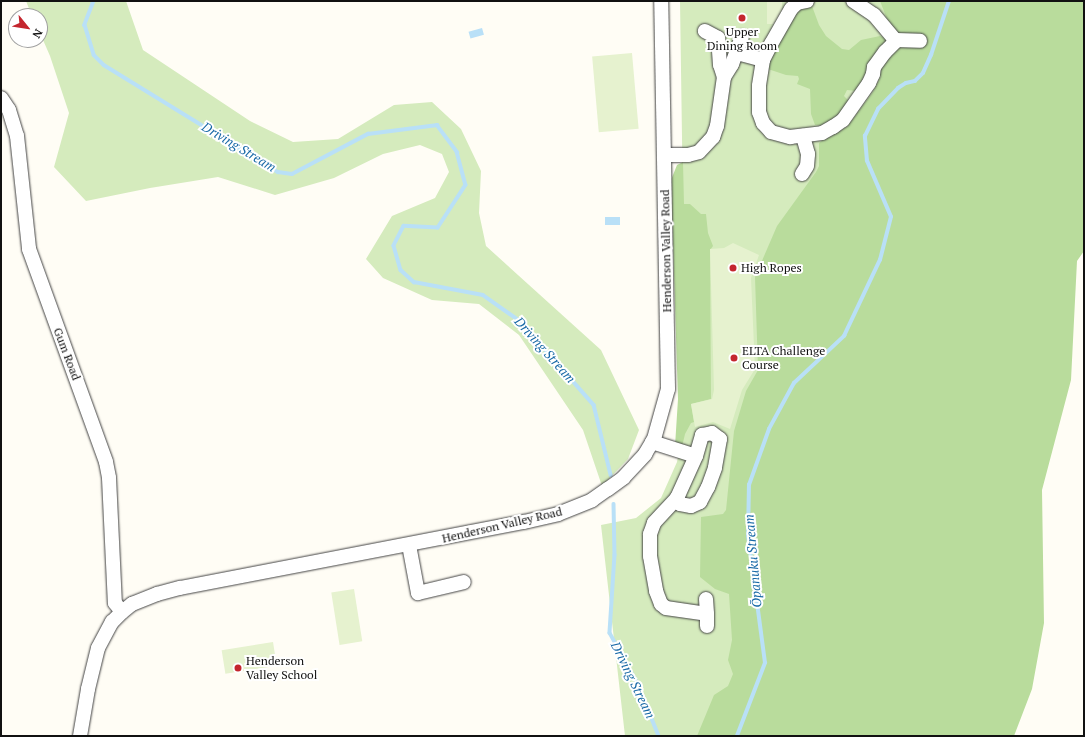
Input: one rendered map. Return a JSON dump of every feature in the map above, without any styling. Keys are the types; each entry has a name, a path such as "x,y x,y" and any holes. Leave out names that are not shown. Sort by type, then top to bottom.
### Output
{"street":[{"name":"Henderson Valley Road","path":"80,736 88,689 98,648 112,622 122,612 143,599 180,588 524,522 575,508 592,500 623,478 645,454 660,423 668,389 661,1"},
{"path":"807,1 797,3 794,6 763,60 759,112 763,123 771,132 777,135 790,137 803,136 822,133 833,128 843,120 869,83 874,67 896,40"},
{"path":"853,1 874,15 896,40 920,41"},
{"path":"773,23 774,39"},
{"path":"664,156 688,155 699,152 709,141 717,126 724,77 720,65 718,38 705,31"},
{"path":"724,77 730,70 732,51 742,37"},
{"path":"732,51 763,60"},
{"name":"Gum Road","path":"1,98 9,110 16,130 26,230 31,256 106,462 109,478 115,602 122,612"},
{"path":"802,174 807,166 808,154 803,136"},
{"path":"677,498 680,504 691,506 700,502 708,487 715,468 720,439 712,433 702,436 696,456 677,498 654,523 650,534 650,556 656,592 658,598 666,608 707,620 706,599"},
{"path":"652,442 696,456"},
{"path":"409,545 418,593 464,582"}],"green space":[{"path":"26,1 126,1 143,50 250,121 293,142 338,139 394,105 432,102 461,129 481,171 479,213 486,246 601,350 639,430 628,459 602,486 583,430 519,335 479,304 432,300 383,278 366,259 392,216 435,198 449,172 442,154 420,145 383,154 334,178 275,195 218,177 150,188 86,201 54,167 69,113 47,48 48,48 48,8 29,8"},
{"path":"680,1 924,1 730,736 625,736 601,525 636,518 661,498 677,462 686,411"},
{"path":"767,1 782,1 782,24 767,24"},
{"path":"880,1 1084,1 1084,251 1077,261 1071,380 1042,490 1044,623 1032,689 1014,736 697,736 714,695 728,686 733,674 728,660 732,640 729,594 715,589 700,577 701,517 723,514 726,510 734,431 746,391 758,370 755,277 777,226 819,166 819,143 828,136 847,127 873,92 881,76 857,91 847,90 844,96 851,103 830,126 815,125 811,114 810,89 797,84 799,79 798,76 786,75 768,69 765,64 786,23 803,5 812,6 819,25 826,36 842,49 849,50 861,40 880,36 896,42"},
{"path":"632,53 639,129 599,132 592,56"},
{"path":"683,162 684,204 690,204 701,214 706,214 708,233 713,246 710,250 711,399 691,404 694,422 691,423 685,434 682,447 675,446 678,399 671,180 677,165"},
{"name":"ELTA Challenge Course","path":"733,243 759,255 751,278 755,369 742,390 730,429 713,422 695,427 691,404 712,399 714,390 710,249 724,248"},
{"path":"354,589 362,641 340,645 331,593"},
{"path":"273,642 277,666 225,674 222,650"}],"water":[{"path":"482,28 484,35 470,39 469,32"},
{"path":"605,217 620,217 620,225 605,225"}],"waterway":[{"name":"Driving Stream","path":"94,1 85,25 94,55 104,65 278,172 292,174 368,134 437,125 457,152 466,185 438,228 404,226 394,246 401,270 414,282 483,295 520,321 594,405 611,475"},
{"name":"Ōpanuku Stream","path":"737,736 765,663 748,536 749,485 769,429 794,383 844,336 880,260 891,217 867,161 865,136 878,109 898,88 906,83 915,81 923,73 931,55 949,1"},
{"name":"Driving Stream","path":"614,504 615,555 610,633 638,684 659,736"}],"place":[{"name":"Upper Dining Room","path":"742,18"},
{"name":"High Ropes","path":"733,268"},
{"name":"ELTA Challenge Course","path":"734,358"},
{"name":"Henderson Valley School","path":"238,668"}]}
